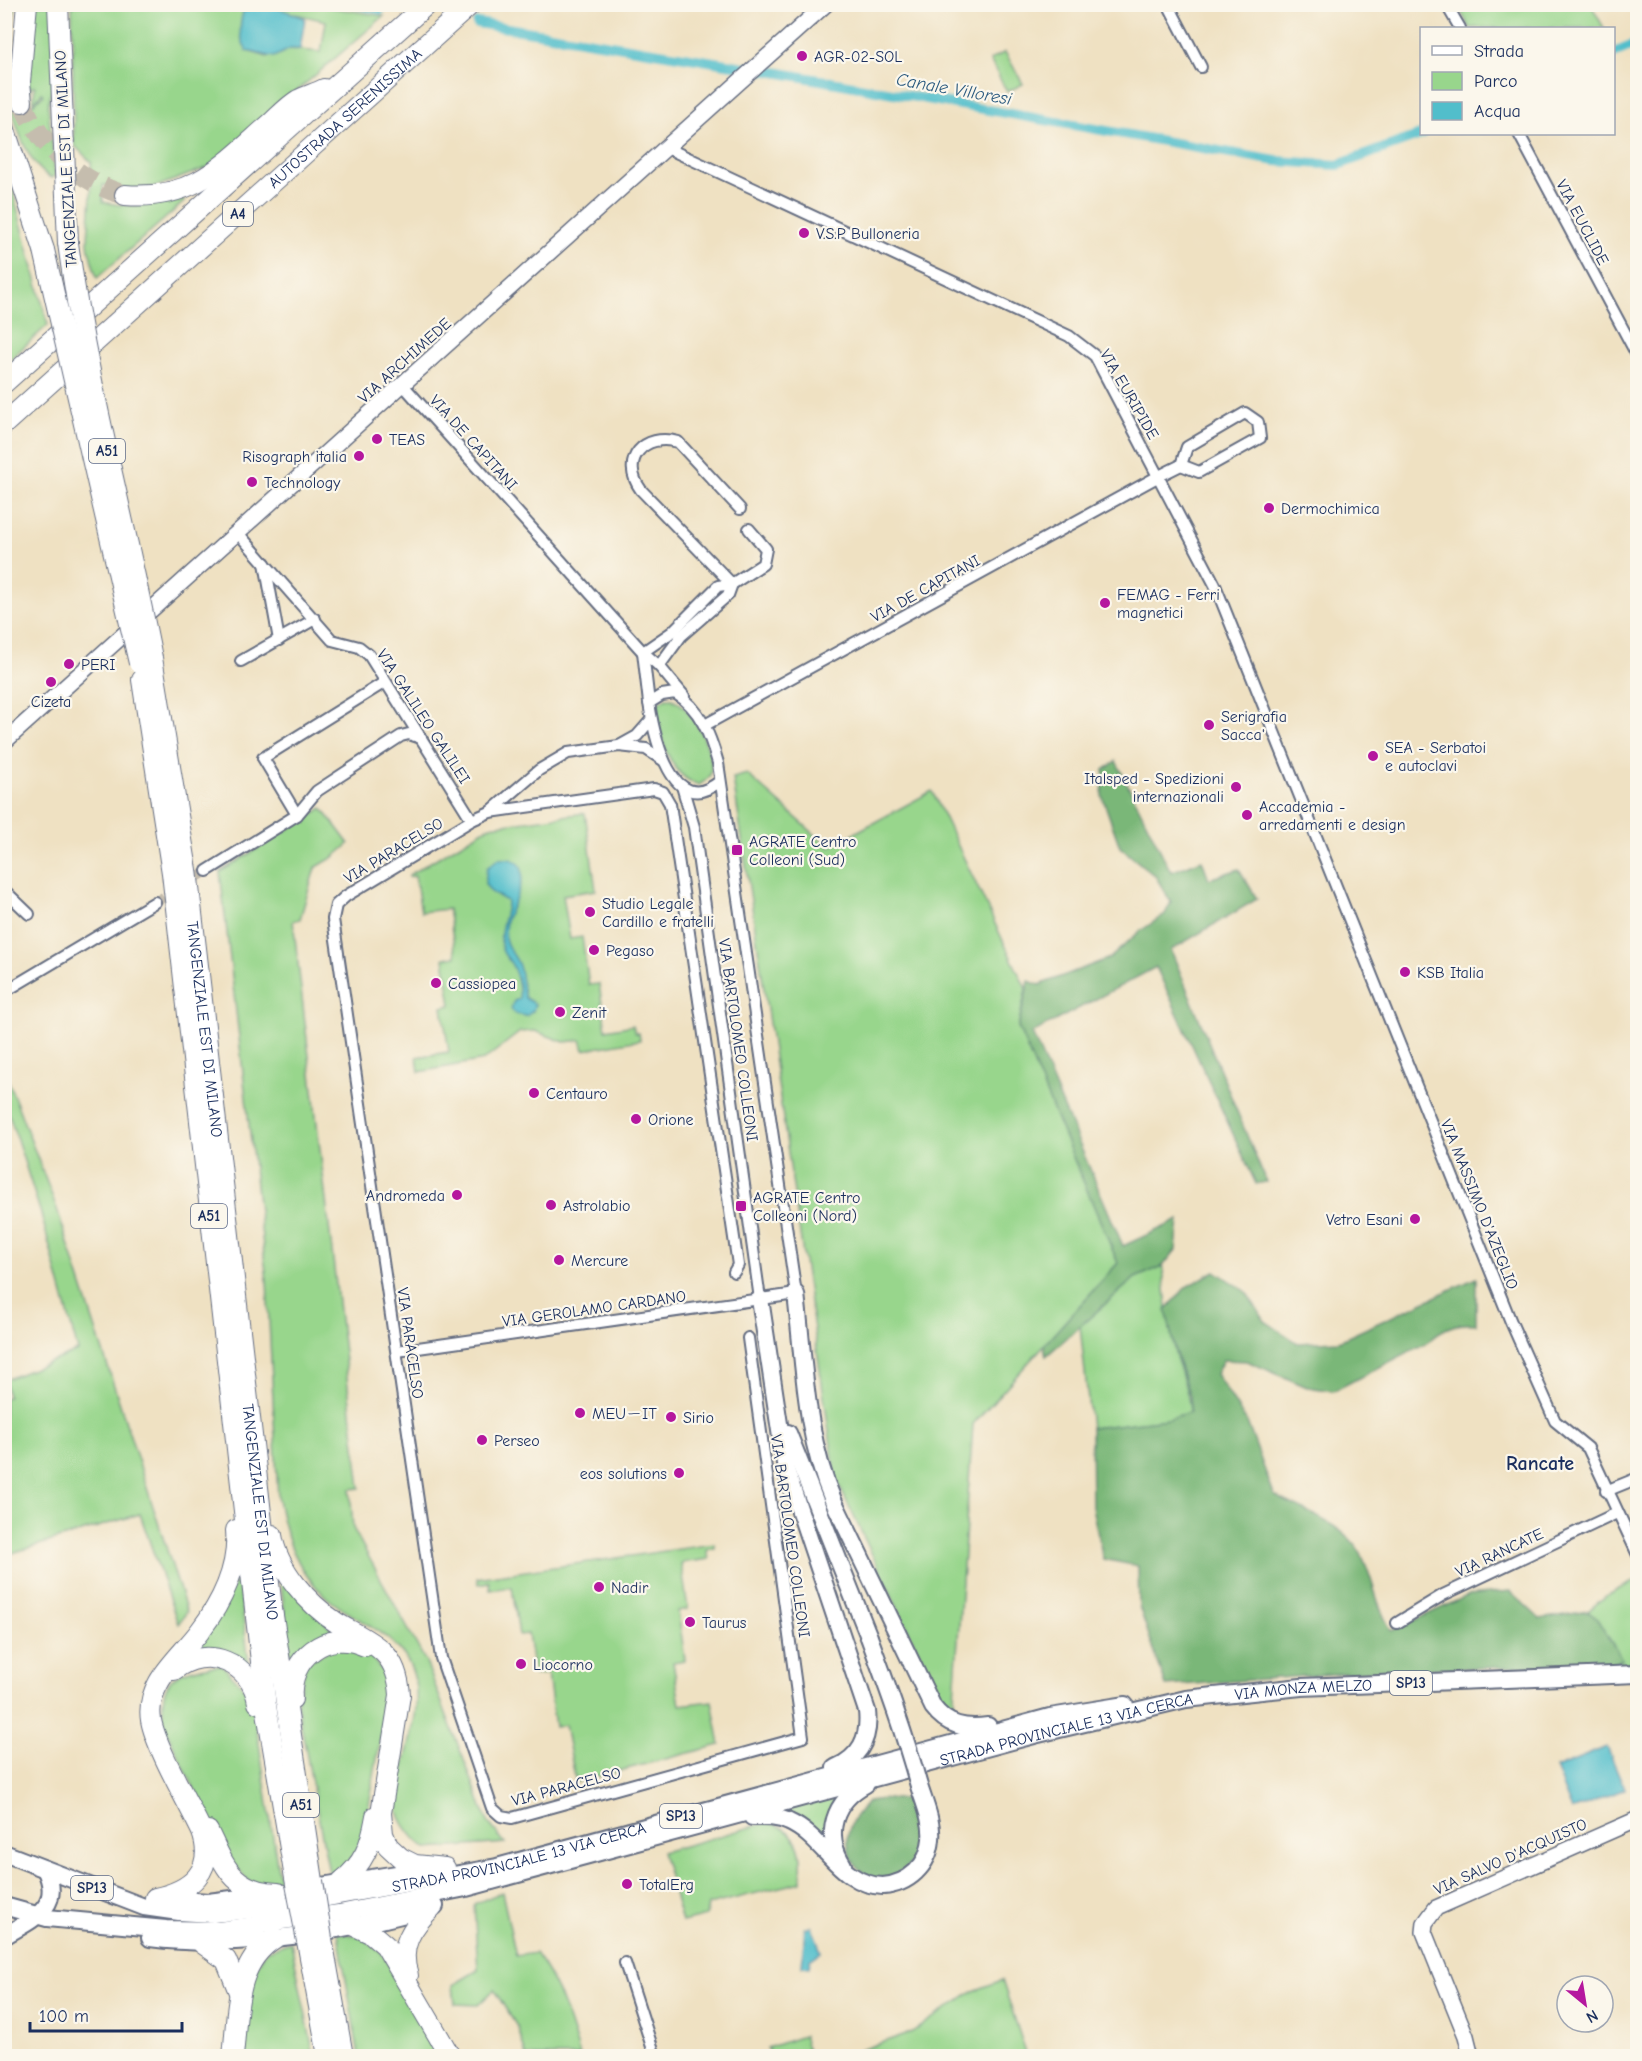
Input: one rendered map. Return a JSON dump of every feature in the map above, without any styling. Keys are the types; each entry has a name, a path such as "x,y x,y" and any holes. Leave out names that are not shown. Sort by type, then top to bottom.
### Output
{"highway":[{"path":"6,88 16,32 27,4"},
{"path":"22,102 20,82 27,4"},
{"name":"TANGENZIALE EST DI MILANO","path":"58,4 68,243 79,323 130,548 245,1448 288,1730 304,1882 339,2055"},
{"name":"AUTOSTRADA SERENISSIMA","path":"4,383 427,4"},
{"name":"AUTOSTRADA SERENISSIMA","path":"4,424 471,4"},
{"path":"125,195 144,197 164,194 204,178 220,169 297,100 338,84"},
{"name":"TANGENZIALE EST DI MILANO","path":"4,127 44,250 146,661"},
{"path":"245,1448 267,1498 274,1546 282,1563 302,1591 321,1611 383,1652 398,1680 399,1702 381,1813 382,1834 392,1850 407,1861 420,1866 445,1868"},
{"path":"155,1898 179,1892 191,1884 200,1872 205,1855 202,1832 156,1736 151,1706 158,1684 207,1622 229,1578 237,1544 232,1479 245,1448"},
{"name":"TANGENZIALE EST DI MILANO","path":"245,1448 265,1695 276,1769 304,1882"},
{"path":"288,1730 294,1712 293,1677 298,1664 310,1651 327,1643 347,1640 364,1646 383,1662 391,1675 394,1695 373,1833 359,1866 340,1882"},
{"path":"276,1769 266,1751 256,1692 243,1671 229,1662 205,1657 190,1660 173,1672 162,1687 157,1703 157,1718 161,1733 229,1873 255,1892 278,1893"},
{"path":"413,1989 404,1960 406,1941 414,1926 432,1907"},
{"path":"351,1924 383,1942 413,1989 450,2056"},
{"path":"233,2056 240,1995 251,1959 261,1947 275,1938"},
{"path":"202,1943 229,1964 240,1995"}],"main road":[{"path":"796,1294 809,1412 808,1454 822,1522"},
{"path":"760,1299 790,1484 864,1697 868,1719 864,1741 854,1757 796,1784"},
{"path":"727,1818 770,1817 792,1823 850,1875 864,1883 883,1886 899,1883 915,1874 927,1857 931,1835 904,1734 776,1404"},
{"path":"809,1412 829,1491 937,1712 949,1722 971,1728 1080,1710"},
{"name":"VIA MONZA MELZO","path":"1186,1699 1301,1687 1638,1674"},
{"name":"STRADA PROVINCIALE 13 VIA CERCA","path":"5,1851 135,1904 172,1912 213,1914 336,1898 497,1867 796,1784 1080,1710 1186,1699"},
{"name":"STRADA PROVINCIALE 13 VIA CERCA","path":"4,1906 35,1916 186,1930 239,1928 390,1904 540,1868 1047,1732 1186,1699"},
{"path":"850,1875 834,1849 831,1835 834,1820 843,1803 853,1792 890,1774"},
{"path":"5,1851 155,1898 208,1902 566,1848"},
{"path":"105,1923 144,1938 202,1943 275,1938 432,1907 540,1868"},
{"path":"4,1936 35,1916 51,1899 52,1887 45,1869"}],"street":[{"name":"VIA ARCHIMEDE","path":"4,742 826,4"},
{"path":"1168,4 1201,67"},
{"path":"1446,4 1459,27"},
{"name":"VIA EUCLIDE","path":"1520,135 1638,357"},
{"name":"VIA EURIPIDE","path":"668,148 1069,336 1095,356 1215,585 1318,847"},
{"name":"VIA DE CAPITANI","path":"403,385 659,666 687,700"},
{"path":"1245,413 1258,422 1260,438 1199,472 1181,465 1187,447 1245,413"},
{"path":"732,584 633,480 631,468 634,458 647,444 657,440 678,442 740,509"},
{"name":"VIA DE CAPITANI","path":"705,725 1181,465"},
{"path":"643,651 672,632 718,586 732,584 763,564 766,549 748,530"},
{"name":"VIA GALILEO GALILEI","path":"238,533 332,640 359,647 369,656 472,820"},
{"path":"265,563 279,640"},
{"path":"659,666 681,636 728,595 732,584"},
{"path":"241,661 315,619"},
{"name":"VIA BARTOLOMEO COLLEONI","path":"643,651 656,744 663,760 682,786 695,837 760,1299"},
{"path":"297,815 263,758 385,682"},
{"path":"649,703 662,695 675,693 687,700"},
{"name":"VIA BARTOLOMEO COLLEONI","path":"687,700 705,725 718,763 796,1294"},
{"path":"490,812 551,761 568,753 619,746 637,736 651,720"},
{"path":"207,871 297,815 317,791 401,736 408,734 418,736"},
{"name":"VIA BARTOLOMEO COLLEONI","path":"619,746 646,748 663,760"},
{"path":"682,786 698,792 711,788 720,781"},
{"name":"VIA PARACELSO","path":"663,792 654,789 490,812 472,820 346,896 336,905 333,919 441,1658 492,1808 501,1816 512,1818 803,1737"},
{"name":"VIA BARTOLOMEO COLLEONI","path":"663,792 670,804 738,1265 734,1272"},
{"name":"VIA MASSIMO D'AZEGLIO","path":"1318,847 1511,1322 1551,1413 1562,1427 1588,1448 1638,1556"},
{"path":"4,890 28,914"},
{"path":"4,992 155,902"},
{"name":"VIA GEROLAMO CARDANO","path":"396,1351 796,1294"},
{"name":"VIA BARTOLOMEO COLLEONI","path":"748,1338 803,1737"},
{"path":"1606,1491 1638,1478"},
{"name":"VIA RANCATE","path":"1397,1623 1443,1595 1617,1514"},
{"name":"VIA SALVO D'ACQUISTO","path":"1471,2051 1424,1932 1429,1915 1436,1908 1638,1819"},
{"path":"625,1963 655,2056"}],"green space":[{"path":"310,4 384,16 209,167 158,186 131,190 103,185 103,202 133,206 154,205 184,199 184,202 97,278 88,241 91,162 74,145 72,5","holes":["257,5 326,21 321,52 290,49 267,57 247,51 243,12"]},
{"path":"4,5 16,5 5,55"},
{"path":"36,5 54,5 54,83 48,104 55,176 51,178 31,158 13,111 33,104 43,95 42,93 33,103 35,87 31,87 29,99 28,71"},
{"path":"1457,5 1591,5 1603,27 1469,27"},
{"path":"1005,52 1023,84 1007,92 990,60"},
{"path":"4,158 48,325 5,364 4,364"},
{"path":"666,698 675,700 692,717 710,754 710,775 699,785 680,773 663,743 655,709 659,702"},
{"path":"1116,761 1171,872 1202,860 1209,879 1239,869 1257,899 1171,950 1266,1182 1256,1184 1156,967 1032,1033 1123,1246 1179,1220 1176,1250 1163,1266 1135,1278 1046,1356 1044,1345 1118,1263 1018,1027 1029,981 1039,985 1110,958 1139,932 1165,914 1171,902 1156,877 1120,847 1102,796 1104,770"},
{"path":"747,774 829,847 932,791 1026,989 1018,1027 1118,1263 973,1424 953,1711 934,1684 836,1479 733,778"},
{"path":"322,808 349,844 334,857 315,868 300,919 293,921 360,1488 350,1489 353,1528 426,1662 488,1822 505,1843 427,1849 405,1826 398,1809 402,1775 416,1707 413,1673 398,1648 375,1629 336,1605 306,1575 288,1539 278,1499 267,1281 220,872"},
{"path":"585,813 596,890 563,895 570,939 582,937 589,985 599,984 606,1030 633,1025 635,1033 639,1033 640,1040 584,1050 581,1040 564,1042 535,1031 520,1032 484,1060 419,1072 417,1057 449,1052 442,1007 451,1005 444,958 456,956 448,909 421,912 415,876 409,877 409,875 490,826"},
{"path":"4,1070 57,1209 187,1612 178,1624 140,1514 9,1554 5,1540 4,1398 8,1397 5,1380 78,1351 41,1214 5,1102"},
{"path":"1163,1266 1172,1339 1188,1395 1190,1412 1168,1419 1091,1428 1080,1326 1135,1278"},
{"path":"1215,1271 1246,1292 1265,1321 1298,1343 1339,1341 1476,1278 1476,1324 1462,1324 1445,1329 1428,1342 1334,1391 1307,1387 1247,1361 1223,1360 1216,1374 1247,1422 1274,1495 1334,1527 1354,1544 1361,1554 1382,1613 1392,1631 1469,1595 1510,1591 1540,1619 1588,1611 1595,1616 1622,1659 1611,1665 1389,1670 1166,1686 1139,1606 1138,1566 1103,1559 1092,1507 1091,1428 1168,1419 1190,1412 1190,1397 1175,1351 1166,1310 1186,1287"},
{"path":"714,1544 715,1548 707,1550 709,1559 681,1563 688,1609 678,1611 685,1660 673,1662 680,1705 712,1701 720,1745 576,1782 565,1725 555,1727 548,1674 534,1675 528,1634 519,1635 512,1587 490,1590 489,1582 478,1584 477,1578"},
{"path":"279,1569 334,1632 296,1654 291,1660"},
{"path":"237,1579 249,1665 234,1656 192,1652"},
{"path":"1637,1580 1637,1662 1611,1665 1622,1660 1595,1616 1588,1611 1607,1595"},
{"path":"335,1646 366,1651 385,1674 389,1689 364,1834 351,1859 330,1878 297,1704 306,1663"},
{"path":"222,1665 252,1697 280,1884 250,1883 228,1858 164,1726 164,1695 174,1678 193,1669"},
{"path":"847,1792 830,1848 775,1813"},
{"path":"904,1799 917,1818 923,1847 901,1872 889,1877 877,1878 867,1875 858,1868 848,1848 848,1836 852,1821 868,1801"},
{"path":"769,1822 788,1832 798,1845 801,1882 708,1905 706,1916 682,1922 662,1852"},
{"path":"502,1892 516,1956 535,1953 551,1977 580,2056 526,2056 518,2028 494,1990 478,2005 455,2004 453,1985 478,1970 474,1904"},
{"path":"338,1933 361,1936 383,1954 440,2056 359,2056"},
{"path":"291,1942 314,2056 242,2056 251,1975 267,1950"},
{"path":"1002,1980 1027,2056 862,2056 860,2050 912,2032 971,1992"},
{"path":"803,2036 808,2051 793,2056 770,2056 767,2048"}],"water":[{"path":"257,5 275,7 305,18 300,49 290,49 274,57 247,51 240,27 243,12"},
{"path":"498,859 511,859 519,864 522,871 519,891 506,920 505,937 519,966 525,998 535,1004 533,1011 526,1016 515,1014 511,1009 514,1001 519,999 519,990 515,973 503,951 501,942 507,901 491,892 485,884 487,868"},
{"path":"1607,1747 1625,1789 1572,1810 1555,1768"},
{"path":"812,1926 821,1952 810,1960 809,1967 802,1966 805,1928"}],"waterway":[{"name":"Canale Villoresi","path":"356,4 381,9"},
{"name":"Canale Villoresi","path":"379,9 380,4"},
{"name":"Canale Villoresi","path":"477,23 769,71 1276,161 1338,165 1420,135"},
{"name":"Canale Villoresi","path":"1615,53 1638,43"}],"tunnel":[{"path":"22,102 39,133 63,160 77,172 125,195"},
{"path":"155,902 207,871"}],"place":[{"name":"AGR-02-SOL","path":"802,56"},
{"name":"V.S.P Bulloneria","path":"804,233"},
{"name":"TEAS","path":"377,439"},
{"name":"Risograph italia","path":"359,456"},
{"name":"Technology","path":"252,482"},
{"name":"Dermochimica","path":"1269,508"},
{"name":"FEMAG - Ferri magnetici","path":"1105,603"},
{"name":"PERI","path":"69,664"},
{"name":"Cizeta","path":"51,682"},
{"name":"Serigrafia Sacca'","path":"1209,725"},
{"name":"SEA - Serbatoi e autoclavi","path":"1373,756"},
{"name":"Italsped - Spedizioni internazionali","path":"1236,787"},
{"name":"Accademia - arredamenti e design","path":"1247,815"},
{"name":"AGRATE Centro Colleoni (Sud)","path":"737,850"},
{"name":"Studio Legale Cardillo e fratelli","path":"590,912"},
{"name":"Pegaso","path":"594,950"},
{"name":"KSB Italia","path":"1405,972"},
{"name":"Cassiopea","path":"436,983"},
{"name":"Zenit","path":"560,1012"},
{"name":"Centauro","path":"534,1093"},
{"name":"Orione","path":"636,1119"},
{"name":"Andromeda","path":"457,1195"},
{"name":"Astrolabio","path":"551,1205"},
{"name":"AGRATE Centro Colleoni (Nord)","path":"741,1206"},
{"name":"Vetro Esani","path":"1415,1219"},
{"name":"Mercure","path":"559,1260"},
{"name":"MEUーIT","path":"580,1413"},
{"name":"Sirio","path":"671,1417"},
{"name":"Perseo","path":"482,1440"},
{"name":"eos solutions","path":"679,1473"},
{"name":"Nadir","path":"599,1587"},
{"name":"Taurus","path":"690,1622"},
{"name":"Liocorno","path":"521,1664"},
{"name":"TotalErg","path":"627,1884"}],"district":[{"name":"Rancate","path":"1540,1463"}]}
